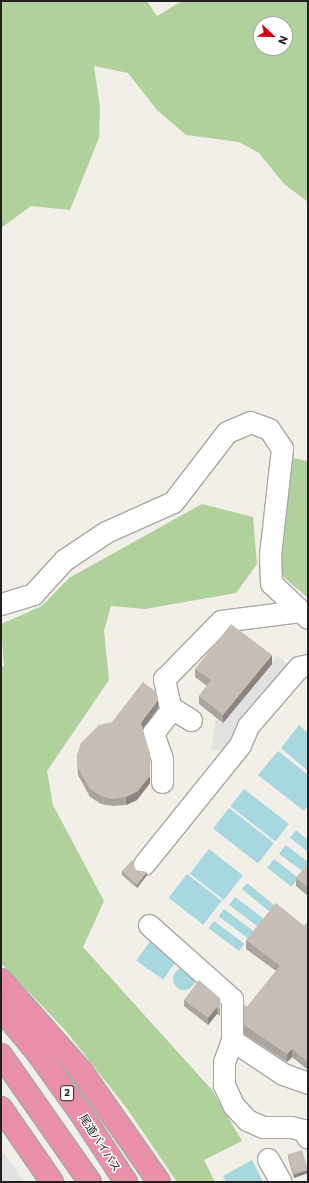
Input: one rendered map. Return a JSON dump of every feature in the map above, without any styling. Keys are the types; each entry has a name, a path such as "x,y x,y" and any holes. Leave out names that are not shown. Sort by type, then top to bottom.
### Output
{"highway":[{"path":"1,980 82,1072 159,1182"},
{"name":"尾道バイパス","path":"1,1009 76,1106 126,1182"},
{"path":"1,1055 90,1182"},
{"path":"1,1108 52,1182"}],"lane":[{"path":"1,604 33,594 64,560 106,532 173,502 227,432 250,422 269,429 282,448 270,554 272,583 304,615"},
{"path":"191,720 172,709 164,679 221,621 304,615"},
{"path":"144,864 240,745 248,726 299,667 308,665"},
{"path":"162,782 162,759 153,733 172,709"},
{"path":"149,924 232,998 232,1040 224,1062 224,1085 234,1106 247,1120 264,1128 291,1127 303,1130 308,1138"},
{"path":"232,1040 282,1074 308,1083"},
{"path":"268,1158 281,1182"}],"green space":[{"path":"1,1 147,1 157,16 182,1 308,1 308,202 284,184 259,153 239,142 186,135 157,110 128,73 94,66 100,108 99,138 70,210 31,206 1,228"},
{"path":"287,457 308,461 308,598 280,574"},
{"path":"202,504 253,517 257,564 236,593 145,609 111,606 104,631 109,680 47,771 53,805 104,901 83,947 212,1090 242,1141 204,1160 215,1182 177,1182 128,1110 66,1031 1,963 1,666 4,667 1,624 42,606 69,578"}],"shaded area":[{"path":"278,656 289,666 233,750 211,750 216,718 223,723"},
{"path":"1,1149 24,1182 1,1182"}],"water":[{"path":"299,725 308,733 308,771 281,748"},
{"path":"278,751 308,775 308,806 304,811 258,775"},
{"path":"244,789 289,824 275,841 230,806"},
{"path":"229,808 274,843 258,864 213,828"},
{"path":"296,830 308,840 308,852 290,838"},
{"path":"286,845 308,862 304,872 279,854"},
{"path":"209,849 243,875 224,900 190,873"},
{"path":"274,859 298,878 292,887 267,868"},
{"path":"187,874 222,901 203,925 169,898"},
{"path":"247,883 275,906 270,912 242,889"},
{"path":"235,897 264,919 258,927 229,905"},
{"path":"224,909 254,932 249,939 219,916"},
{"path":"214,921 244,944 239,951 209,928"},
{"path":"150,941 177,960 163,980 136,961"},
{"path":"184,968 188,969 194,975 194,983 188,989 184,990 180,989 174,983 173,979 174,975 180,969"},
{"path":"252,1160 263,1182 226,1182 223,1176"}],"building":[{"path":"231,624 272,655 223,715 199,696 211,680 195,669"},
{"path":"143,682 156,692 158,700 141,723 150,753 150,776 137,792 126,797 113,799 101,796 90,789 78,768 77,755 81,743 99,725 112,722"},
{"path":"132,860 136,870 147,872 137,885 122,871"},
{"path":"308,864 308,888 296,878"},
{"path":"276,903 304,926 308,921 308,1062 292,1049 287,1054 244,1025 244,1005 247,1007 280,966 246,940"},
{"path":"199,980 220,998 220,1010 217,1007 208,1018 184,1000"},
{"path":"302,1150 308,1170 294,1174 288,1154"}]}
